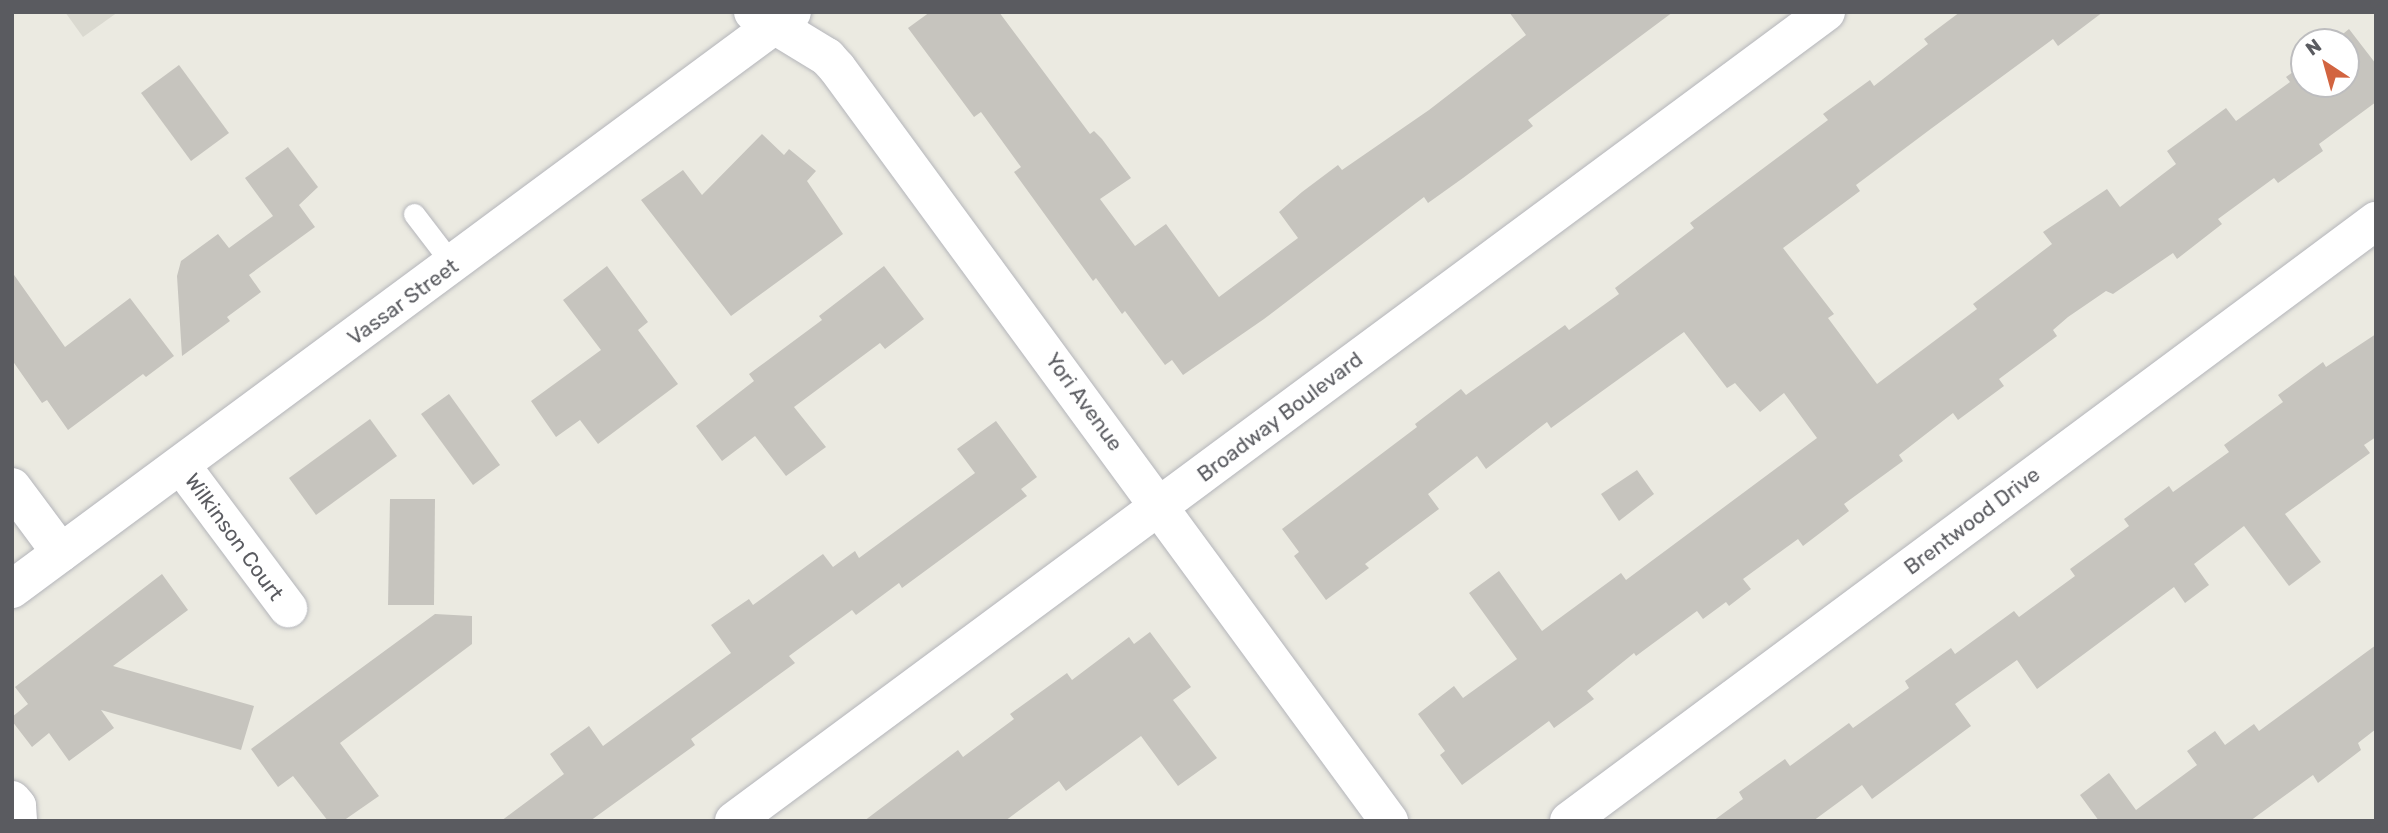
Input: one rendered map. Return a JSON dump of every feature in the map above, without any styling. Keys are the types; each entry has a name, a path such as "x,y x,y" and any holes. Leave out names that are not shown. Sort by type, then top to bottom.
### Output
{"street":[{"name":"Broadway Boulevard","path":"734,821 1826,12"},
{"name":"Yori Avenue","path":"773,17 827,57 836,68 1160,505 1389,821"},
{"name":"Vassar Street","path":"12,589 453,265 773,17"},
{"name":"Brentwood Drive","path":"1569,821 2376,221"},
{"name":"Wilkinson Court","path":"181,465 288,608"},
{"path":"12,487 61,553"},
{"path":"12,800 17,806 18,821"}],"lane":[{"path":"414,214 453,265"}],"shaded area":[{"path":"65,12 118,12 83,37"}],"building":[{"path":"930,12 999,12 1090,134 1094,131 1102,139 1131,178 1100,199 1135,246 1166,224 1219,297 1298,238 1279,212 1302,192 1338,165 1342,170 1429,110 1526,35 1509,12 1673,12 1528,120 1533,126 1463,178 1428,203 1424,197 1264,319 1183,375 1172,360 1165,365 1125,311 1122,314 1096,278 1093,281 1014,172 1021,167 981,112 974,117 908,28"},
{"path":"1960,12 2103,12 2058,46 2053,39 1932,128 1856,185 1860,191 1783,248 1834,314 1828,318 1877,384 1977,309 1973,304 2052,244 2043,232 2107,189 2120,207 2176,164 2167,151 2226,108 2236,121 2290,82 2290,98 2360,98 2360,43 2376,64 2376,102 2319,144 2323,151 2278,183 2274,178 2218,219 2222,224 2177,259 2173,253 2113,294 2106,291 2068,317 2053,330 2057,336 1999,379 2004,386 1958,420 1953,413 1899,455 1903,461 1844,504 1849,511 1803,546 1798,539 1743,579 1751,589 1729,606 1726,602 1703,619 1697,611 1636,656 1634,653 1587,691 1594,699 1554,728 1549,721 1462,785 1440,755 1445,751 1418,714 1454,686 1463,698 1517,659 1469,593 1499,571 1542,631 1621,573 1626,580 1817,438 1784,393 1760,412 1735,383 1727,388 1684,332 1551,428 1547,422 1486,469 1477,456 1428,494 1439,509 1365,564 1369,568 1326,600 1294,556 1299,552 1282,529 1417,427 1415,424 1461,389 1466,395 1565,325 1569,330 1619,294 1615,288 1694,228 1690,223 1828,120 1823,114 1870,80 1874,86 1928,44 1924,39"},
{"path":"179,65 229,133 191,161 141,93"},
{"path":"762,134 784,155 789,149 816,171 807,181 843,234 731,316 641,200 683,170 702,195"},
{"path":"288,147 318,187 299,205 315,227 249,275 261,292 227,317 230,321 182,356 177,276 181,261 218,234 229,248 273,216 245,178"},
{"path":"607,266 648,322 638,330 678,384 598,444 580,420 556,437 531,401 601,350 563,300"},
{"path":"884,266 924,319 885,349 880,343 794,407 826,447 786,476 755,436 722,461 696,426 754,381 749,374 822,320 819,316"},
{"path":"12,272 65,347 130,298 174,356 146,377 143,374 68,430 47,400 42,403 12,360"},
{"path":"2376,334 2376,437 2364,445 2370,453 2285,514 2321,562 2289,586 2244,526 2194,564 2209,585 2185,603 2174,587 2037,689 2017,660 1955,704 1971,726 1872,799 1862,785 1813,821 1713,821 1743,799 1739,792 1785,759 1790,766 1849,723 1853,728 1909,688 1905,681 1951,648 1955,654 2014,611 2019,617 2075,576 2070,569 2129,526 2124,519 2169,486 2173,492 2229,452 2224,445 2283,402 2278,395 2323,362 2326,367"},
{"path":"449,394 500,465 473,485 421,414"},
{"path":"370,419 397,456 316,515 289,478"},
{"path":"996,421 1037,477 1021,489 1027,496 902,588 899,583 856,615 852,610 789,656 795,663 691,739 695,745 590,821 501,821 564,774 550,754 589,726 603,746 731,653 711,625 749,599 753,605 823,554 833,567 855,551 859,558 975,473 957,449"},
{"path":"1637,470 1654,494 1619,521 1601,494"},
{"path":"390,499 435,499 434,605 388,605"},
{"path":"162,574 188,610 113,666 254,706 241,750 101,710 114,728 69,761 49,733 32,747 12,721 12,717 28,704 15,687"},
{"path":"435,614 472,616 472,644 340,743 379,796 343,821 328,821 293,776 278,787 251,749"},
{"path":"1150,632 1191,687 1173,700 1217,758 1178,786 1141,736 1066,791 1059,781 1005,821 864,821 958,750 963,757 1014,719 1010,714 1067,673 1072,680 1129,637 1134,644"},
{"path":"2376,645 2376,729 2358,743 2361,750 2318,783 2313,775 2250,821 2099,821 2080,795 2109,773 2136,810 2197,765 2187,751 2215,731 2225,745 2254,724 2259,731"}]}
